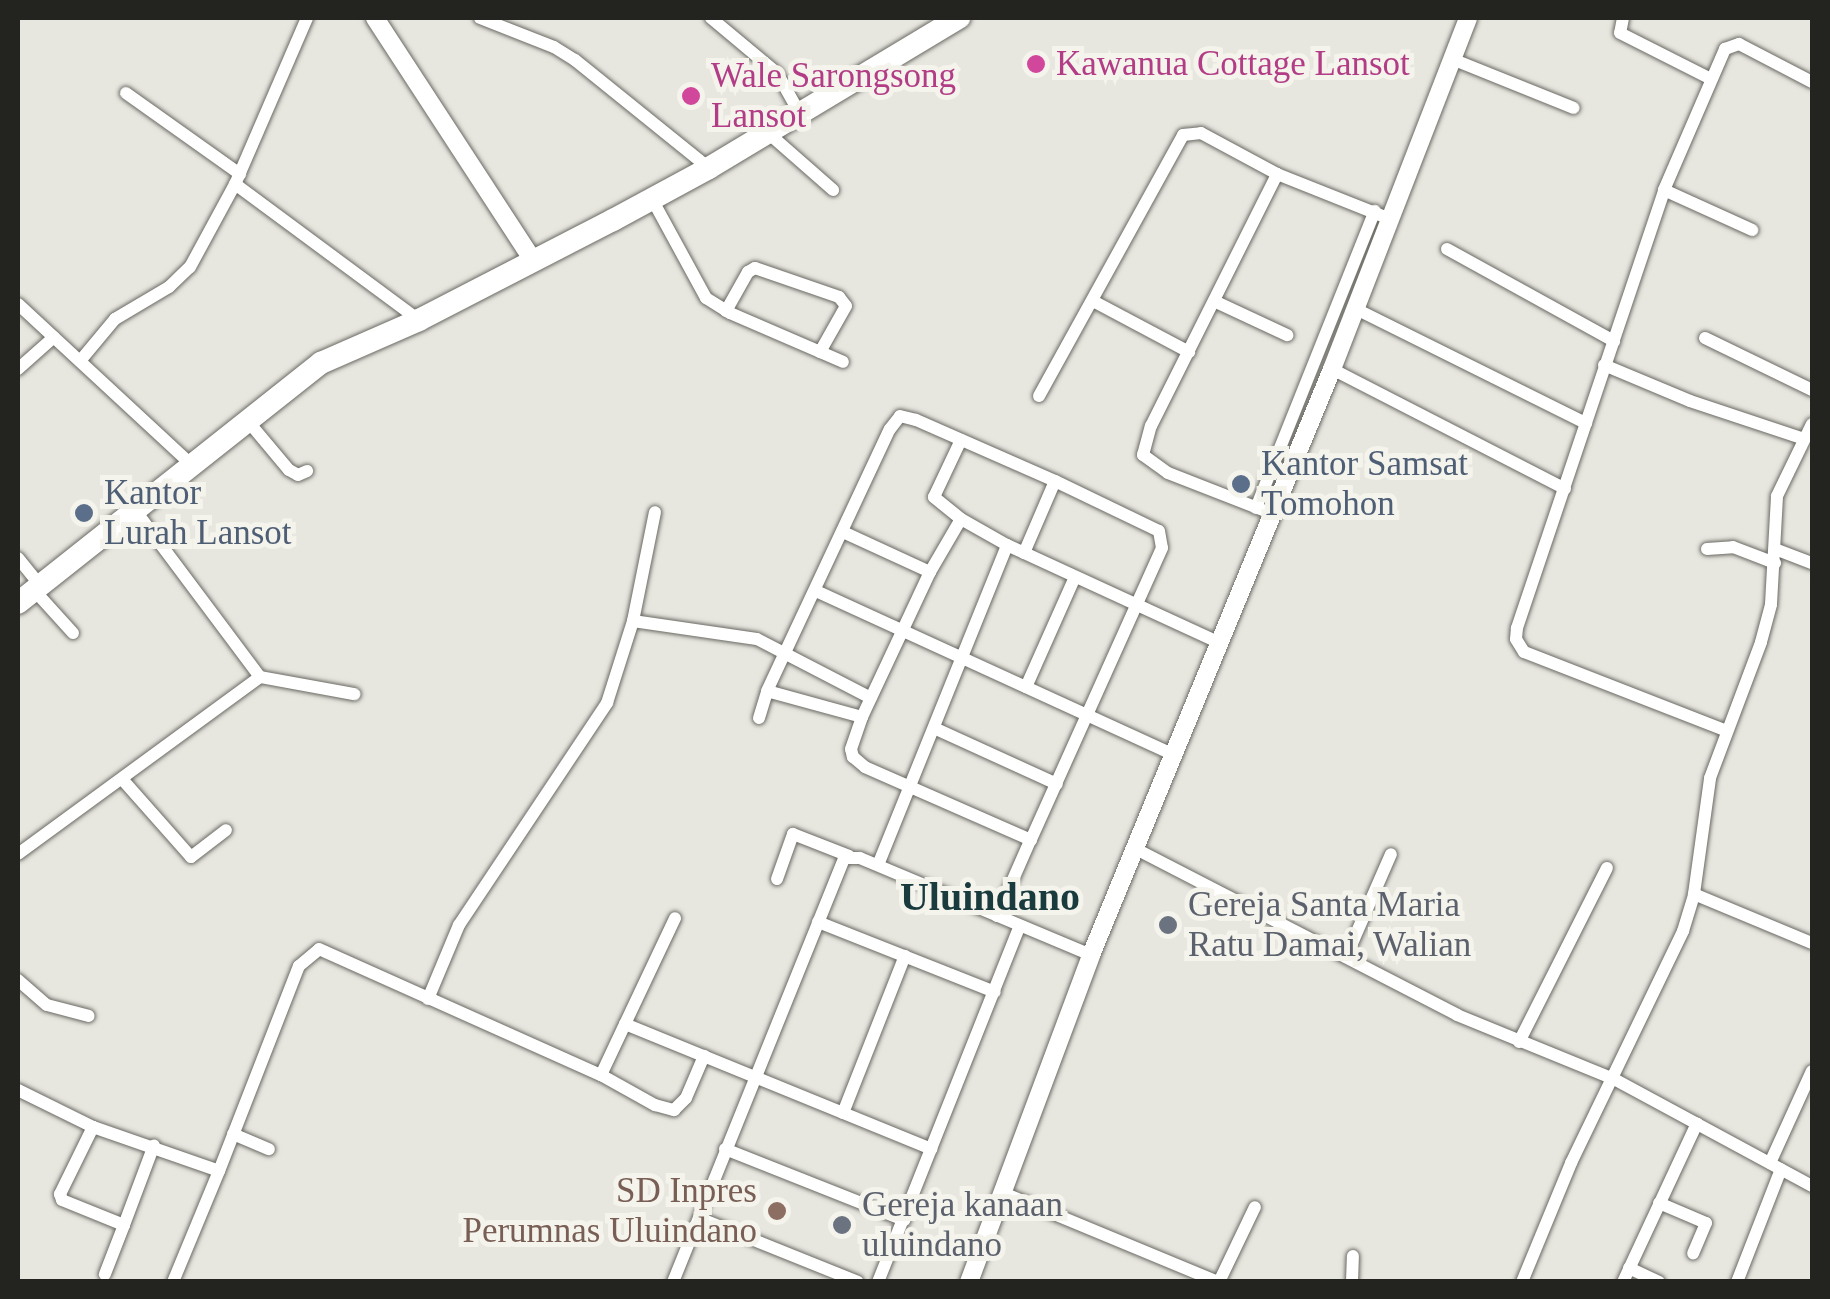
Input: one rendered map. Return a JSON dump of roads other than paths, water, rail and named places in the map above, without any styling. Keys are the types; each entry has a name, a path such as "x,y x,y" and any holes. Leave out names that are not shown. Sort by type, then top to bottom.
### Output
{"highway":[{"path":"30,593 133,507 321,363 419,320 652,199 959,18"}],"street":[{"path":"80,361 116,319 169,287 190,267 237,179 307,18"},
{"path":"375,18 534,262"},
{"path":"480,18 554,47 575,60 709,168"},
{"path":"711,18 777,73 799,112"},
{"path":"969,1282 1000,1192 1218,642 1265,511 1382,215 1468,18"},
{"path":"1623,18 1620,33 1711,79"},
{"path":"1728,731 1534,656 1518,646 1517,628 1664,190 1725,49 1734,43 1812,82"},
{"path":"1452,59 1574,108"},
{"path":"126,93 419,320"},
{"path":"766,132 833,190"},
{"path":"1038,396 1183,135 1202,133 1277,174 1382,215"},
{"path":"1265,511 1168,473 1143,455 1150,426 1277,174"},
{"path":"1664,190 1752,230"},
{"path":"652,199 695,285 726,311 843,362"},
{"path":"1265,511 1356,309 1382,215"},
{"path":"1446,249 1614,341"},
{"path":"726,311 748,272 755,268 839,298 846,306 820,352"},
{"path":"1214,301 1287,335"},
{"path":"1093,302 1189,352"},
{"path":"18,304 191,464"},
{"path":"1356,309 1586,422"},
{"path":"18,369 54,337"},
{"path":"1705,338 1812,390"},
{"path":"1522,1282 1571,1164 1683,930 1694,894 1710,778 1761,642 1775,556 1777,496 1809,432 1690,401 1604,365"},
{"path":"1332,368 1565,489"},
{"path":"759,718 782,654 816,591 895,419 906,416 1055,481 1162,535 1162,548 997,916"},
{"path":"247,420 289,470 298,475 307,472"},
{"path":"961,440 934,498 961,519 1024,553 1218,642"},
{"path":"1024,553 1055,481"},
{"path":"133,507 260,677 354,694"},
{"path":"428,1000 459,925 607,703 633,620 655,512"},
{"path":"961,519 930,572 862,717 852,742 852,757 865,768 1030,841"},
{"path":"843,532 930,572"},
{"path":"878,865 964,660 1007,544"},
{"path":"1707,549 1733,547 1812,562"},
{"path":"18,558 30,593 73,632"},
{"path":"1026,687 1075,576"},
{"path":"816,591 1174,754"},
{"path":"633,620 745,637 871,698"},
{"path":"18,854 260,677"},
{"path":"767,691 862,717"},
{"path":"934,728 1057,784"},
{"path":"122,779 190,857 226,830"},
{"path":"777,878 793,834 878,865 1091,955"},
{"path":"1134,848 1519,1042 1614,1079 1812,1186"},
{"path":"1346,957 1390,854"},
{"path":"673,1282 840,864 849,856"},
{"path":"1519,1042 1607,868"},
{"path":"1694,894 1812,943"},
{"path":"601,1075 675,918"},
{"path":"818,922 994,992"},
{"path":"878,1282 1020,926"},
{"path":"172,1282 299,966 313,950 338,954 428,1000 601,1075 656,1106 674,1110 686,1098 704,1056"},
{"path":"843,1113 906,956"},
{"path":"18,980 48,1005 89,1016"},
{"path":"625,1024 932,1149"},
{"path":"1738,1282 1775,1166 1812,1071"},
{"path":"18,1090 93,1126 219,1170"},
{"path":"1623,1282 1697,1123"},
{"path":"93,1126 60,1198 124,1225"},
{"path":"233,1134 268,1149"},
{"path":"106,1274 154,1145"},
{"path":"725,1150 904,1220"},
{"path":"1000,1192 1218,1282 1255,1207"},
{"path":"1659,1203 1706,1223 1693,1253"},
{"path":"699,1218 858,1282"},
{"path":"1352,1282 1353,1256"},
{"path":"1629,1268 1660,1282"}],"place":[{"name":"Kawanua Cottage Lansot","path":"1036,64"},
{"name":"Wale Sarongsong Lansot","path":"691,96"},
{"name":"Kantor Samsat Tomohon","path":"1241,484"},
{"name":"Kantor Lurah Lansot","path":"84,513"},
{"name":"Gereja Santa Maria Ratu Damai, Walian","path":"1168,925"},
{"name":"SD Inpres Perumnas Uluindano","path":"777,1211"},
{"name":"Gereja kanaan uluindano","path":"842,1225"}],"district":[{"name":"Uluindano","path":"990,897"}]}
